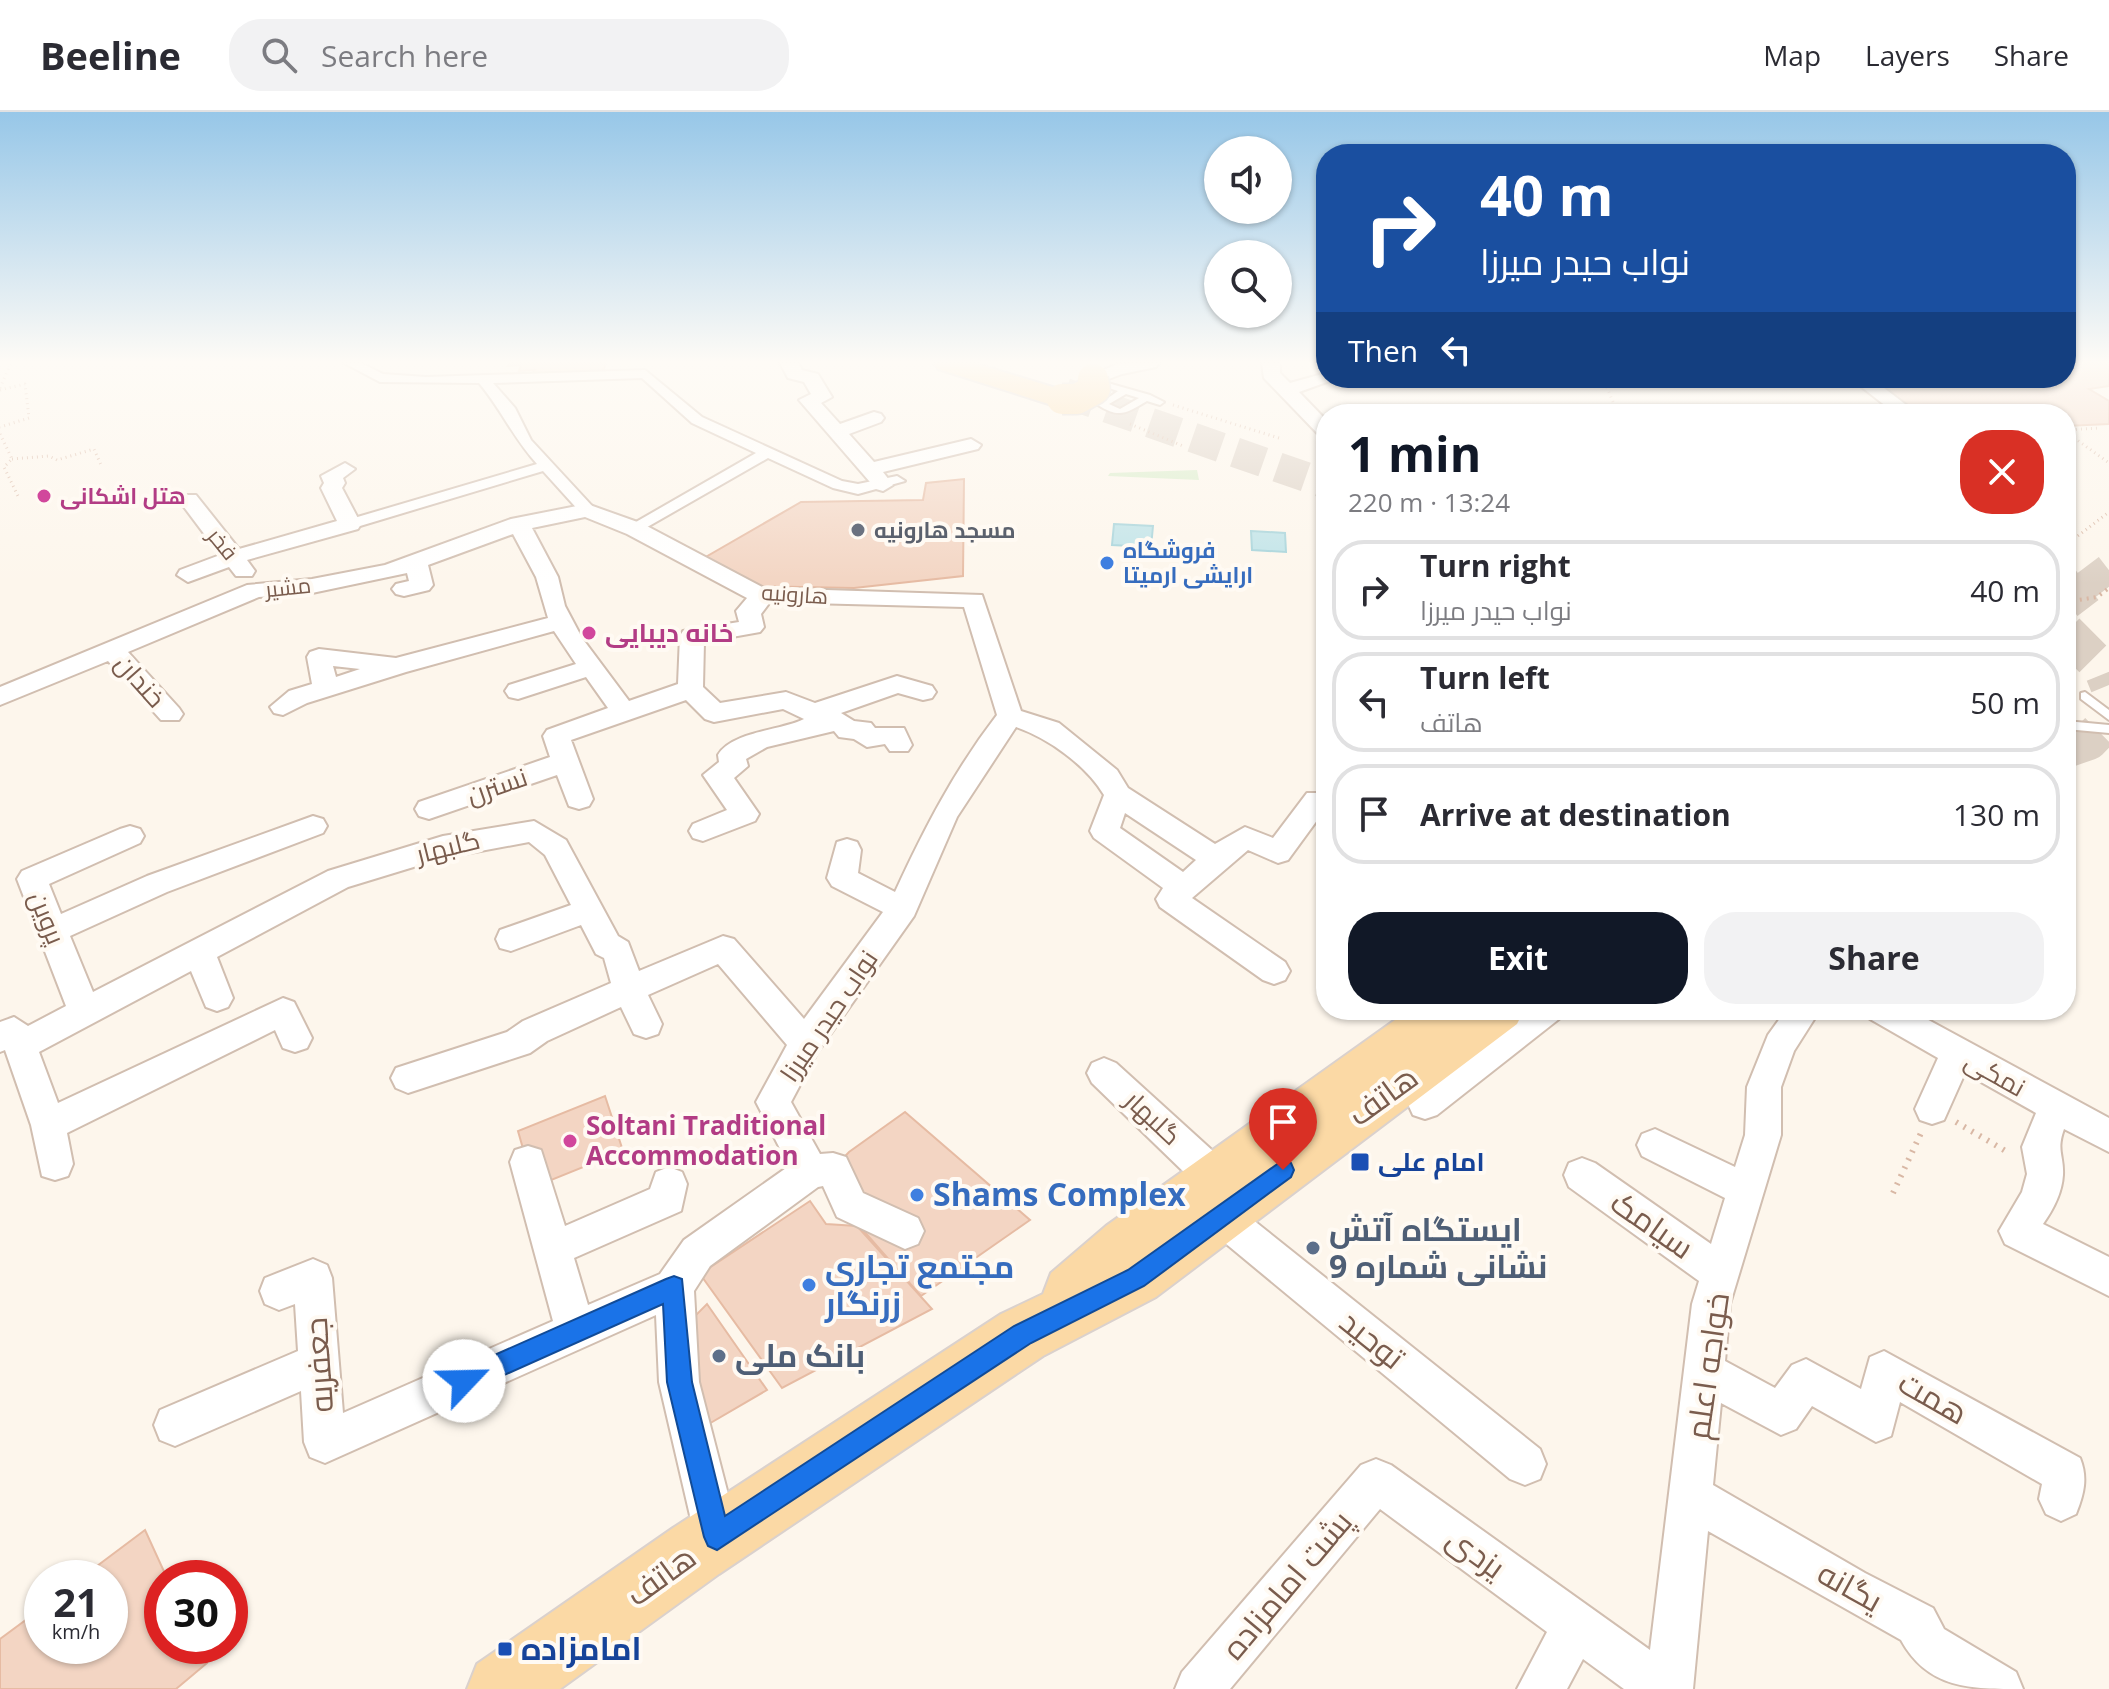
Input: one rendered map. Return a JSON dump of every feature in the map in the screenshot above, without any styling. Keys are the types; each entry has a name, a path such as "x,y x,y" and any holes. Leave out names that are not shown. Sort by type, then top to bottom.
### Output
{"main road":[{"path":"1125,1245 1201,1164 1395,1020"},
{"name":"هاتف","path":"1022,1335 1125,1245 1431,1020"},
{"name":"هاتف","path":"502,1689 717,1537 1022,1335 1136,1278 1486,1020"}],"street":[{"path":"522,437 587,510"},
{"path":"732,437 838,485 890,483"},
{"path":"837,437 858,486"},
{"path":"858,486 938,461 971,445"},
{"path":"635,529 767,453"},
{"path":"188,575 234,557 548,465"},
{"path":"345,469 331,476 335,483 331,488 350,524"},
{"name":"فخر","path":"196,499 255,590"},
{"name":"هارونیه","path":"587,510 635,529 759,595 974,600 1010,716"},
{"name":"مشیر","path":"0,697 255,590 312,586 390,571 519,524 587,510"},
{"path":"519,524 547,577 553,606 561,622 624,712"},
{"path":"404,589 421,585 416,562"},
{"path":"759,595 758,606 748,611 752,627 692,636 690,689 714,713 786,700 818,719 840,721 848,731 862,729 867,738 895,734 899,745"},
{"path":"283,707 298,697 326,689 319,657 397,666 561,622"},
{"name":"خندان","path":"111,649 170,714"},
{"path":"518,691 591,667"},
{"path":"703,831 745,814 717,775 734,766 731,755 753,746 758,740 818,719 897,684 923,692"},
{"path":"579,799 556,736 690,689"},
{"path":"1010,716 1050,729 1107,777 1118,795 1216,859"},
{"name":"نواب حیدر میرزا","path":"811,1171 773,1102 805,1043 903,908 943,817 975,763 1010,716"},
{"name":"نسترن","path":"429,809 566,762"},
{"path":"1118,795 1104,831 1184,888"},
{"path":"1274,971 1171,899 1245,837 1278,852 1316,801"},
{"path":"52,931 157,884 245,837 313,826"},
{"name":"گلبهار","path":"10,1042 85,1012 338,879 443,847 534,831 556,848 607,945 617,951 629,989 646,1024"},
{"name":"پروین","path":"85,1012 32,879 130,836"},
{"path":"847,850 842,878 866,893 903,908"},
{"path":"511,939 589,910"},
{"path":"408,1078 518,1043 535,1031 723,948 805,1043"},
{"path":"200,952 217,998"},
{"path":"48,1125 283,1011 295,1038"},
{"path":"1425,1104 1535,1020"},
{"name":"خواجه اعلم","path":"1666,1689 1711,1304 1763,1135 1764,1087 1780,1045 1797,1020"},
{"name":"نمکی","path":"1898,1020 2109,1136"},
{"path":"10,1042 48,1125 55,1164"},
{"path":"1932,1109 1957,1054"},
{"name":"گلبهار","path":"1104,1073 1201,1164"},
{"path":"2055,1108 2040,1147 2045,1174 2039,1199 2018,1231 2109,1277"},
{"path":"1655,1145 1747,1191"},
{"path":"528,1162 576,1331"},
{"path":"717,1537 679,1382 674,1287 697,1253 811,1171 833,1169 850,1205 905,1231"},
{"name":"سیامک","path":"1582,1175 1721,1274"},
{"path":"553,1249 668,1199 669,1184"},
{"name":"توحید","path":"1220,1216 1525,1464"},
{"name":"جعفریه","path":"279,1291 313,1278 325,1442 674,1287"},
{"path":"175,1425 319,1362"},
{"name":"همت","path":"1704,1372 1781,1414 1806,1379 1876,1421 1884,1371 2065,1473 2061,1499"},
{"name":"یزدی","path":"1376,1480 1666,1689"},
{"name":"پشت امامزاده","path":"1199,1689 1376,1480"},
{"name":"یگانه","path":"1690,1496 1849,1589 1917,1624 1928,1645 1999,1689"},
{"path":"1541,1689 1576,1625"}],"lane":[{"path":"2085,696 2109,716"},
{"path":"2076,726 2109,729"}],"path":[{"path":"1,437 12,459"},
{"path":"1274,437 1279,438"},
{"path":"2076,438 2109,463"},
{"path":"19,498 4,467 12,459 49,456 57,460 94,449 101,465"},
{"path":"0,476 8,474"},
{"path":"2076,537 2109,512"},
{"path":"2076,600 2097,597 2109,588"},
{"path":"1893,1193 1932,1109 2045,1174"}],"green space":[{"path":"1197,470 1199,480 1108,476 1110,473"}],"water":[{"path":"1114,524 1153,526 1151,547 1112,545"},
{"path":"1251,531 1285,533 1286,552 1252,550"}],"building":[{"name":"مسجد هارونیه","path":"964,479 963,576 854,588 752,586 704,558 801,502 923,500 926,483"},
{"name":"Soltani Traditional Accommodation","path":"605,1096 623,1151 534,1187 518,1131"},
{"name":"Shams Complex","path":"905,1112 1030,1220 921,1296 811,1171 833,1169 849,1152"},
{"name":"مجتمع تجاری زرنگار","path":"810,1201 826,1224 857,1226 932,1309 782,1388 700,1274"},
{"name":"بانک ملی","path":"707,1304 767,1390 707,1425 688,1323"},
{"path":"145,1530 159,1560 144,1560 144,1664 206,1664 176,1689 0,1689 0,1639 24,1621 24,1664 128,1664 128,1560 105,1560"}],"tunnel":[{"path":"1190,437 1316,481"},
{"path":"2084,587 2109,568"},
{"path":"2076,593 2087,585"},
{"path":"2076,642 2102,668 2109,685"},
{"path":"2076,746 2089,741 2109,721"}],"place":[{"name":"هتل اشکانی","path":"44,496"},
{"name":"مسجد هارونیه","path":"858,530"},
{"name":"فروشگاه ارایشی ارمیتا","path":"1107,563"},
{"name":"خانه دیبایی","path":"589,633"},
{"name":"Soltani Traditional Accommodation","path":"570,1141"},
{"name":"امام علی","path":"1360,1162"},
{"name":"Shams Complex","path":"917,1195"},
{"name":"ایستگاه آتش نشانی شماره 9","path":"1313,1248"},
{"name":"مجتمع تجاری زرنگار","path":"809,1285"},
{"name":"بانک ملی","path":"719,1356"},
{"name":"امامزاده","path":"505,1649"}],"route":[{"path":"464,1381 674,1287 679,1382 717,1537 1022,1335 1136,1278 1283,1170"}]}
